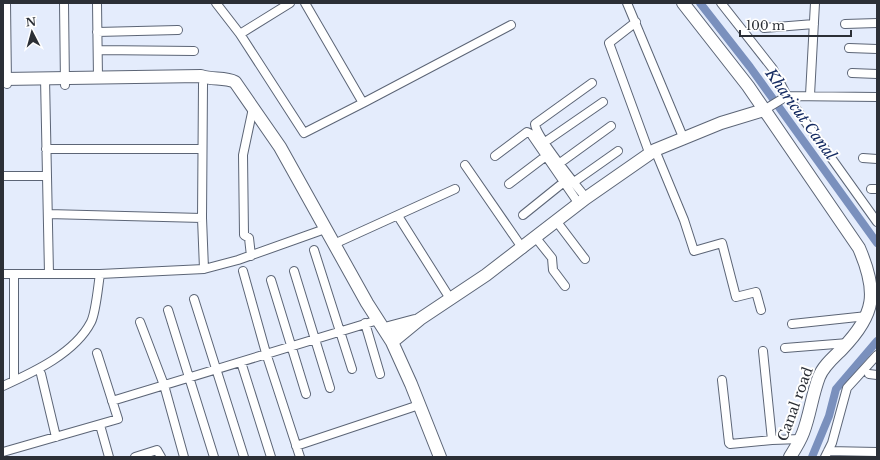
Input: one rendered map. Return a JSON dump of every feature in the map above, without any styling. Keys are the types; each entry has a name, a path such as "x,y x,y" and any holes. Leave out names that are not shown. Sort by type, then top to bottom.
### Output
{"street":[{"path":"6,3 5,82 230,80 235,82 280,147 334,244 392,342 440,457"},
{"path":"64,3 65,82"},
{"path":"97,3 98,78"},
{"path":"216,3 240,34 304,133 511,25"},
{"path":"240,34 290,3"},
{"path":"305,3 363,103"},
{"path":"627,3 683,137"},
{"name":"Canal road","path":"683,3 766,108 859,248 868,269 871,286 871,305 867,316 856,334 825,366 819,376 801,439 790,457"},
{"path":"721,3 773,69 786,93 877,222"},
{"path":"810,95 815,3"},
{"path":"636,22 609,43 652,153 684,220 694,251 722,243 736,297 756,292 761,310"},
{"path":"764,28 814,24"},
{"path":"845,24 877,24"},
{"path":"97,32 178,30"},
{"path":"849,48 877,49"},
{"path":"98,50 194,51"},
{"path":"852,73 877,74"},
{"path":"65,82 98,78 201,76 206,81 202,149 204,269"},
{"path":"45,82 49,274"},
{"path":"582,201 574,182 545,142 535,124 592,83"},
{"path":"392,342 420,319 451,300 523,249 582,201 652,153 683,137 766,108 786,93 877,97"},
{"path":"545,142 603,102"},
{"path":"251,256 249,238 244,235 243,155 253,108"},
{"path":"560,163 611,126"},
{"path":"495,156 527,132 531,134 564,182 582,201"},
{"path":"46,149 202,149"},
{"path":"574,182 618,151"},
{"path":"509,184 546,156"},
{"path":"863,158 877,159"},
{"path":"465,165 523,249"},
{"path":"3,176 47,176"},
{"path":"523,215 564,182"},
{"path":"334,244 455,189"},
{"path":"48,214 202,218"},
{"path":"398,216 451,300"},
{"path":"557,222 585,259"},
{"path":"3,274 100,274 204,269 251,256 325,228"},
{"path":"536,238 552,258 553,270 566,286"},
{"path":"314,250 352,369"},
{"path":"243,271 266,353 300,457"},
{"path":"294,271 330,388"},
{"path":"14,274 14,380"},
{"path":"3,386 44,364 74,345 91,321 100,274"},
{"path":"271,280 306,394"},
{"path":"194,299 244,457"},
{"path":"168,310 214,457"},
{"path":"792,324 867,316"},
{"path":"112,401 365,323 382,324 420,319"},
{"path":"140,322 164,385 184,457"},
{"path":"365,323 380,374"},
{"path":"785,348 848,343"},
{"path":"763,351 772,440"},
{"path":"3,452 118,419 97,353"},
{"path":"877,356 847,388 826,454 877,452"},
{"path":"240,362 271,457"},
{"path":"41,374 56,437"},
{"path":"722,380 730,444 801,439"},
{"path":"296,446 419,405"},
{"path":"100,425 109,457"},
{"path":"135,457 157,450 161,457"}],"waterway":[{"name":"Kharicut Canal","path":"700,3 750,67 877,243"},
{"name":"Kharicut Canal","path":"812,457 829,416 836,389 877,341"}]}
